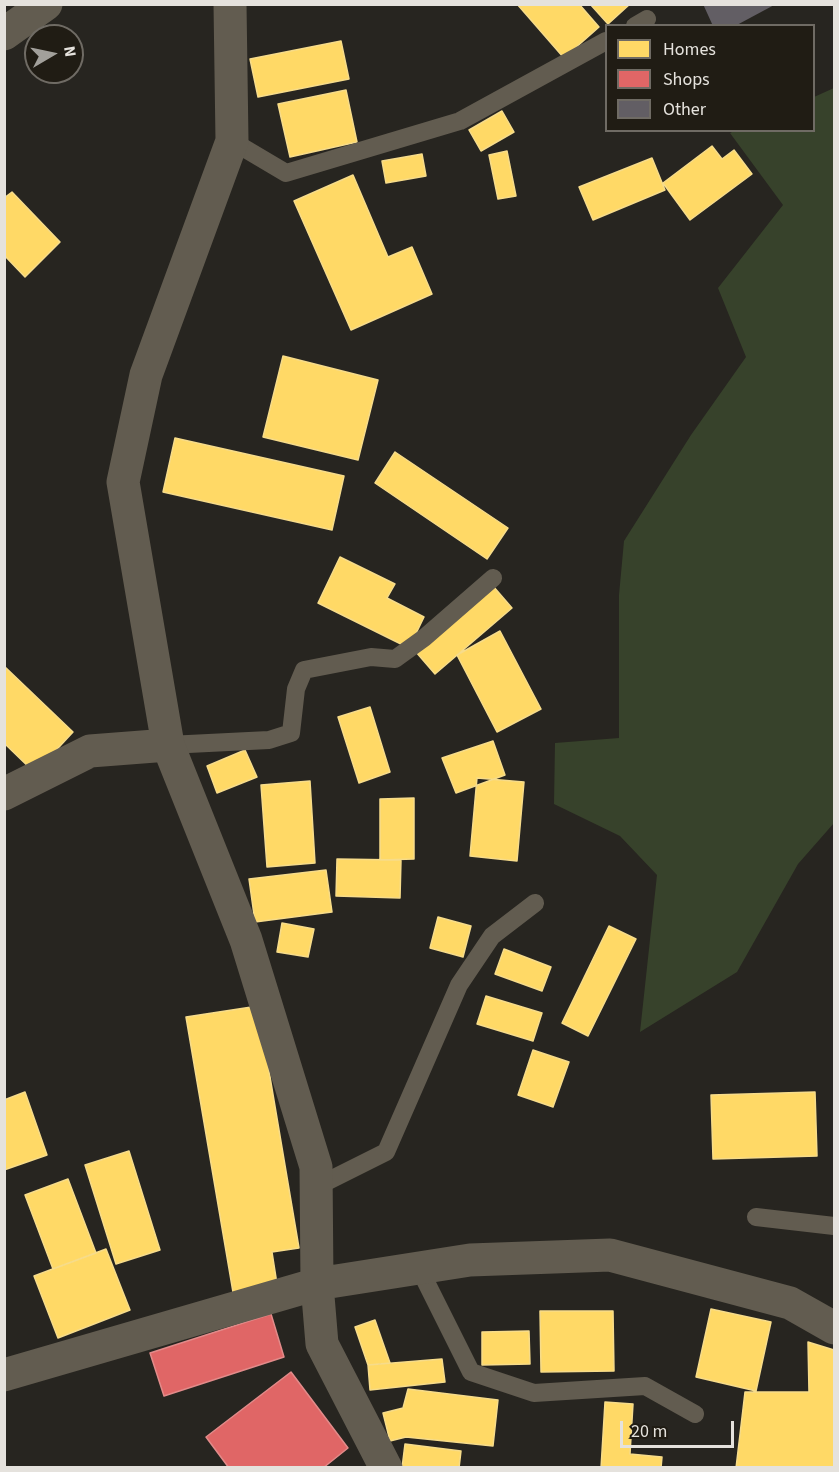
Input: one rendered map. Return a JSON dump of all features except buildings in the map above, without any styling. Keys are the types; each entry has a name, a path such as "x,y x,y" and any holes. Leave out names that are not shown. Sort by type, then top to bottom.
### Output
{"street":[{"path":"4,34 46,4"},
{"path":"230,4 232,141 146,375 123,482 168,745 246,940 316,1167 317,1284 322,1344 386,1467"},
{"path":"4,794 90,751 168,745"},
{"path":"4,1375 317,1284 470,1260 609,1255 790,1303 834,1328"}],"lane":[{"path":"232,141 286,173 459,121 605,42"},
{"path":"168,745 269,740 291,733 296,690 304,670 371,657 396,659 424,638 493,578"},
{"path":"316,1186 386,1152 459,985 492,936 535,903"},
{"path":"756,1216 834,1226"},
{"path":"419,1268 471,1372 534,1393 645,1386 695,1414"}],"green space":[{"path":"834,88 834,823 798,864 737,972 640,1032 657,875 620,836 554,804 555,743 619,738 619,595 624,541 691,435 746,357 718,288 783,205 730,133 815,132 815,97"}]}
